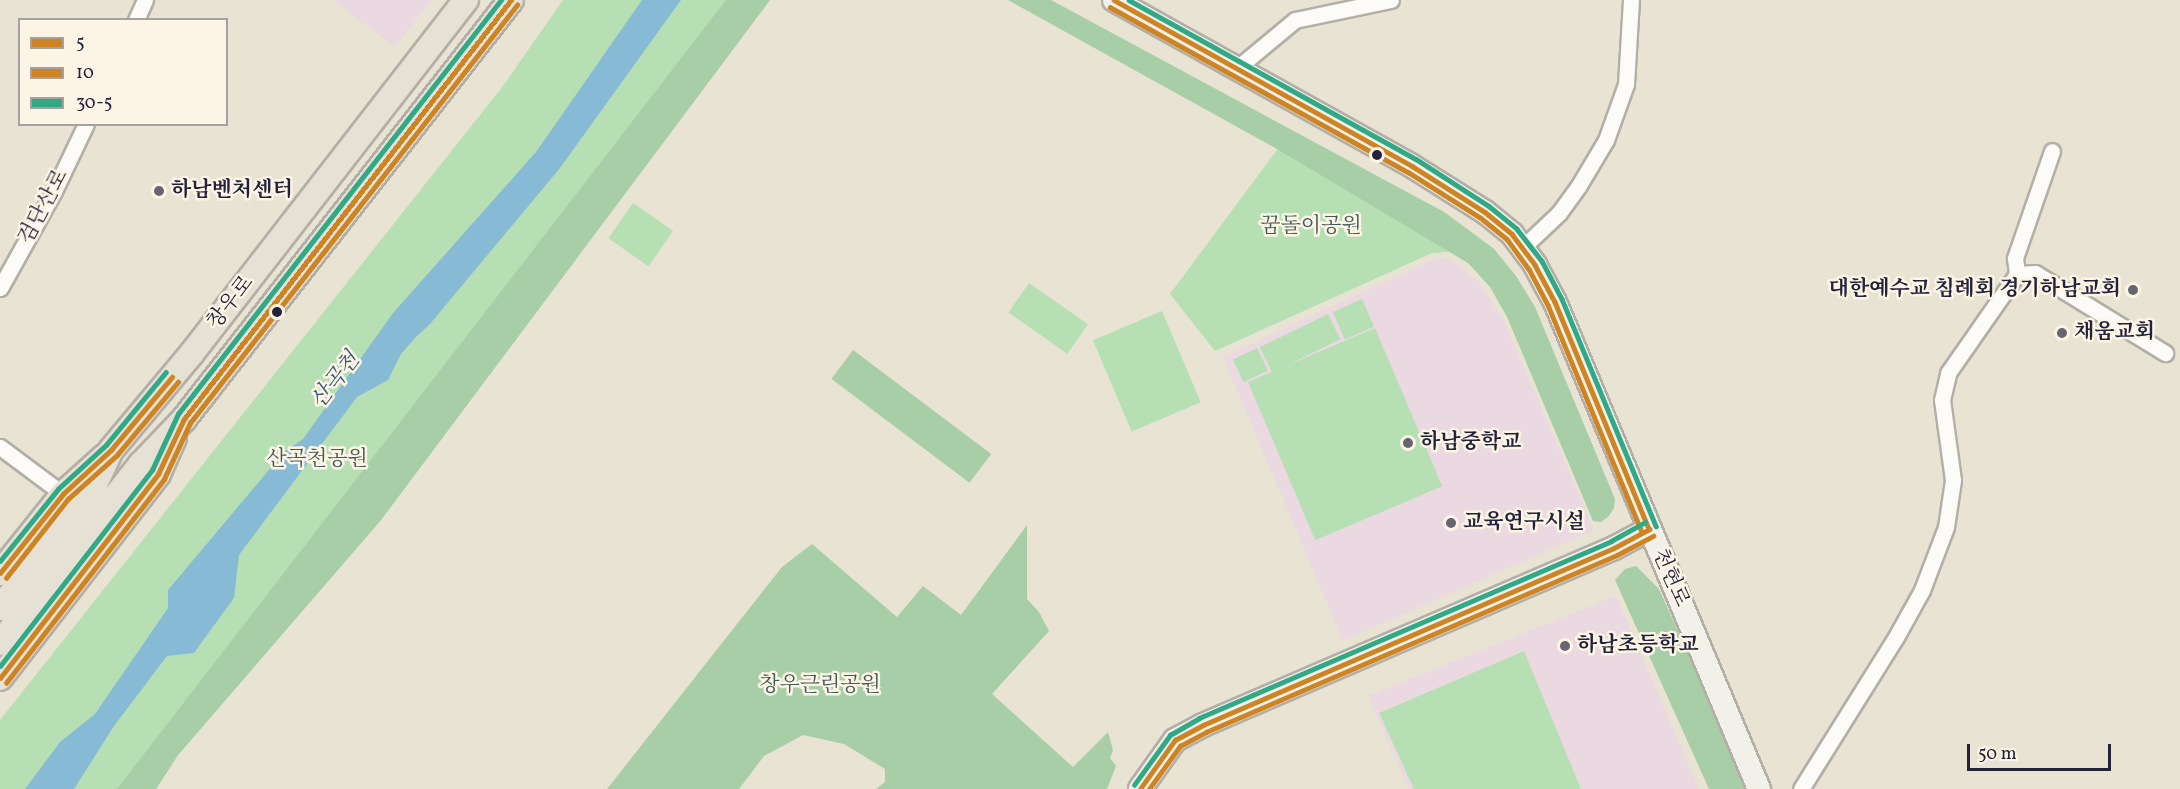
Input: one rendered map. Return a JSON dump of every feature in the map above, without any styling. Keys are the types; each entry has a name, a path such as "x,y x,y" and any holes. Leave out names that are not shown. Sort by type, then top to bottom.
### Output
{"main road":[{"name":"창우로","path":"0,608 92,491 111,450 192,353 466,0"},
{"name":"창우로","path":"0,643 141,464 183,419 511,0"},
{"name":"천현로","path":"1114,0 1458,194 1512,234 1556,302 1649,529 1760,789"},
{"path":"0,678 158,474 183,419"},
{"path":"0,573 63,494 111,450"},
{"path":"1140,789 1175,740 1203,725 1614,548 1649,529"}],"street":[{"path":"137,18 146,0"},
{"path":"1236,69 1295,20 1391,0"},
{"path":"1522,248 1559,213 1578,187 1606,140 1626,84 1631,0"},
{"name":"검단산로","path":"0,288 54,190 85,126"},
{"path":"1801,789 1896,637 1922,590 1946,527 1953,480 1942,400 1948,373 2017,274 2015,258 2052,151"},
{"path":"2017,274 2035,273 2165,353"},
{"path":"0,447 63,494"}],"shaded area":[{"path":"333,0 431,0 395,47"},
{"name":"하남중학교","path":"1434,259 1450,259 1478,281 1503,319 1594,530 1343,641 1223,357"},
{"name":"하남초등학교","path":"1616,596 1699,789 1409,789 1368,696"}],"green space":[{"name":"산곡천공원","path":"563,0 770,0 381,520 178,755 156,789 0,789 0,720 503,86"},
{"path":"726,0 770,0 381,520 178,755 156,789 117,789"},
{"path":"1008,0 1051,0 1444,212 1494,249 1516,276 1535,307 1615,499 1614,508 1609,516 1601,522 1593,521 1507,317 1490,287 1468,263 1277,149"},
{"name":"꿈돌이공원","path":"1291,131 1444,212 1494,249 1432,253 1215,351 1170,294"},
{"path":"633,203 673,231 648,266 608,238"},
{"path":"1029,283 1088,324 1067,354 1008,312"},
{"path":"1362,299 1374,326 1345,339 1333,312"},
{"path":"1162,311 1201,402 1132,431 1093,340"},
{"path":"1328,314 1340,339 1272,372 1260,347"},
{"path":"1375,328 1442,486 1315,540 1248,382"},
{"path":"1257,348 1268,370 1244,382 1233,360"},
{"path":"853,350 991,454 969,483 831,379"},
{"name":"창우근린공원","path":"1027,525 1027,599 1039,612 1049,631 992,694 1073,767 1108,732 1113,750 1110,758 1116,766 1107,789 876,789 885,782 885,769 844,744 803,735 764,756 739,789 607,789 782,567 812,544 897,617 923,586 961,615"},
{"path":"1636,566 1659,589 1749,789 1709,789 1615,580 1625,569"},
{"path":"1524,651 1581,789 1414,789 1379,713"}],"water":[{"path":"642,0 681,0 560,168 430,324 401,354 388,380 357,397 239,555 234,598 194,653 167,656 114,726 74,789 25,789 60,742 95,714 168,608 168,590 284,452 303,439 393,313 536,152"}],"transit line":[{"name":"30-5","path":"0,666 152,470 178,414 501,0"},
{"name":"5","path":"0,678 158,474 184,419 511,0"},
{"name":"5","path":"1114,0 1412,166 1485,212 1512,234 1535,265 1555,302 1649,529"},
{"name":"30-5","path":"1129,0 1416,159 1489,206 1517,229 1542,261 1562,299 1656,526"},
{"name":"10","path":"6,683 164,479 190,423 517,5"},
{"name":"10","path":"1110,7 1408,172 1481,218 1507,239 1529,269 1548,305 1642,532"},
{"name":"30-5","path":"0,561 58,489 106,445 166,372"},
{"name":"5","path":"0,573 63,494 111,450 172,377"},
{"name":"10","path":"6,578 68,499 117,455 178,382"},
{"name":"30-5","path":"1134,785 1170,735 1199,718 1611,541 1645,522"},
{"name":"5","path":"1140,789 1175,740 1203,725 1614,548 1649,529"},
{"name":"10","path":"1149,789 1180,746 1206,732 1617,555 1653,536"}],"place":[{"name":"하남벤처센터","path":"159,191"},
{"name":"대한예수교 침례회 경기하남교회","path":"2133,290"},
{"name":"채움교회","path":"2062,333"},
{"name":"하남중학교","path":"1408,443"},
{"name":"교육연구시설","path":"1451,523"},
{"name":"하남초등학교","path":"1565,646"}],"water label":[{"name":"산곡천","path":"336,381"}]}
